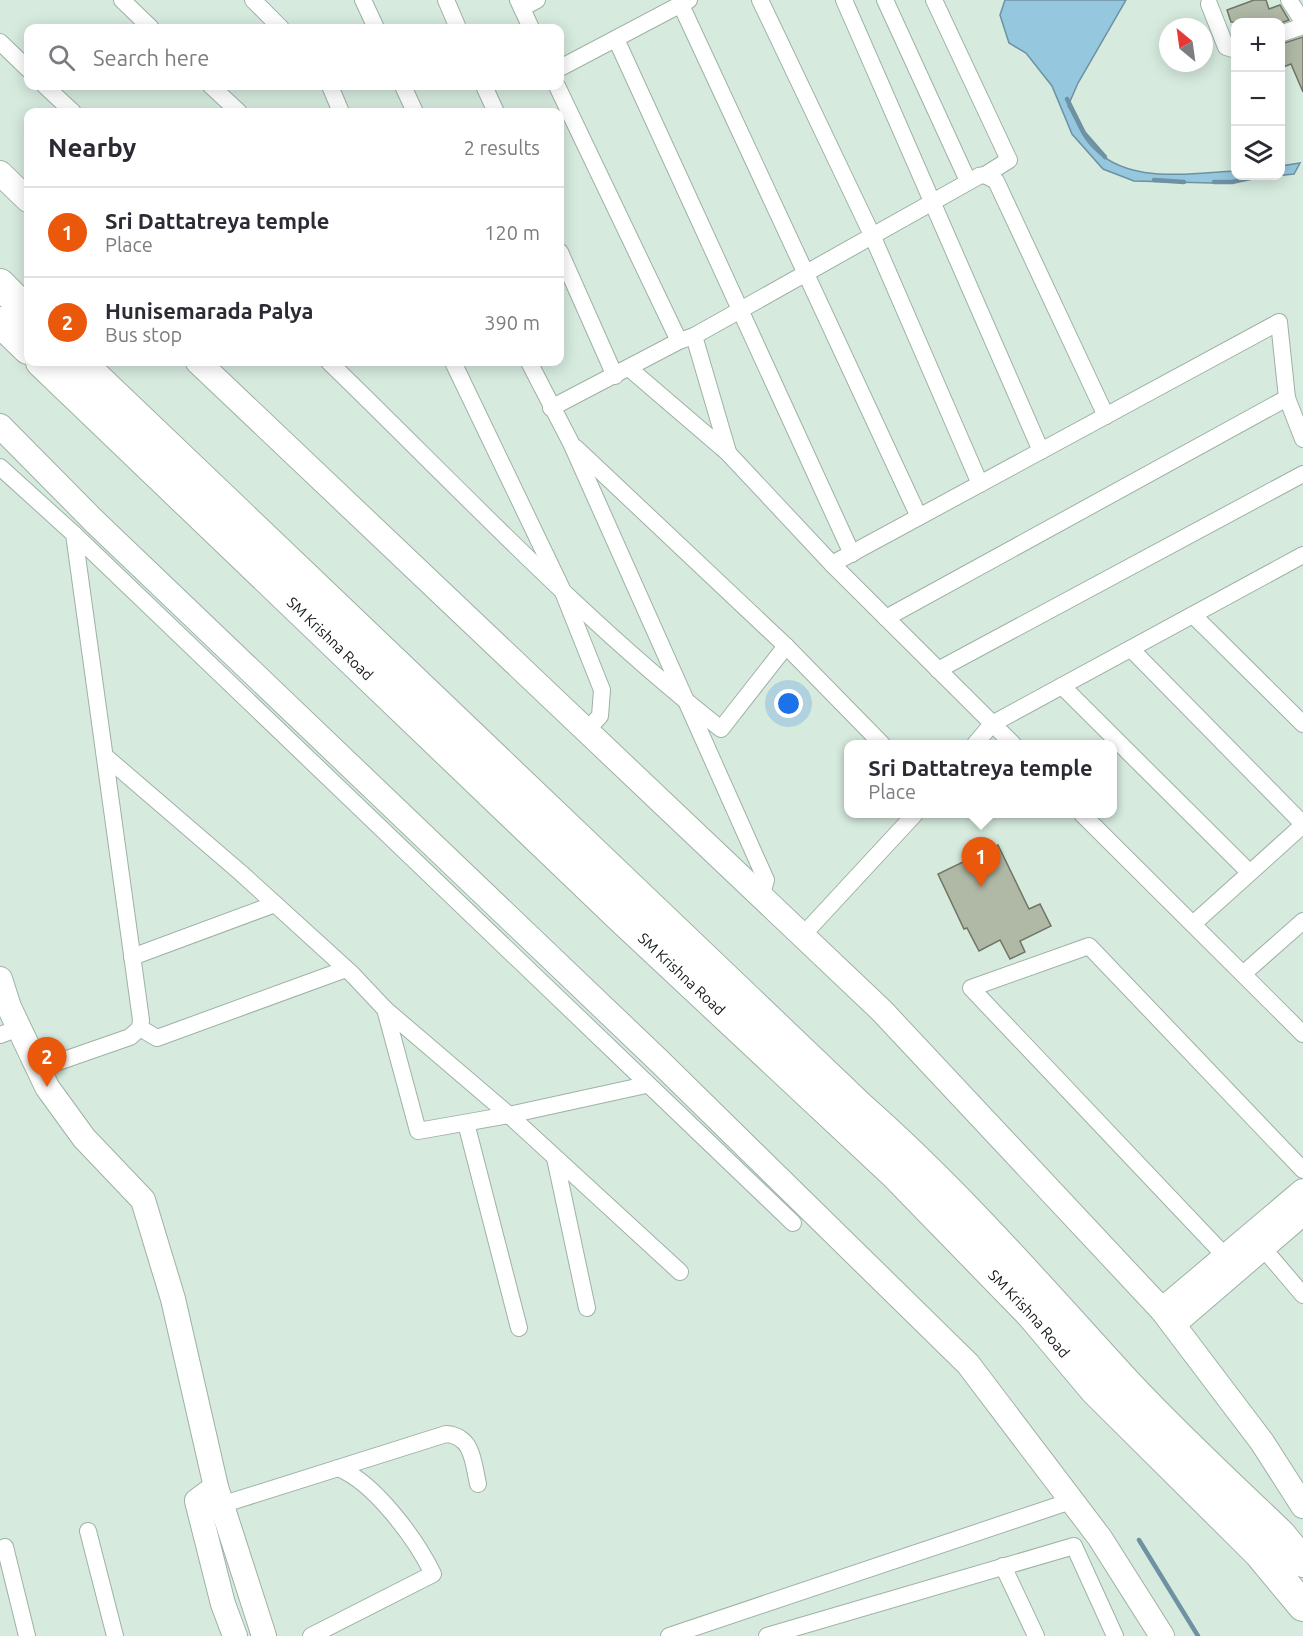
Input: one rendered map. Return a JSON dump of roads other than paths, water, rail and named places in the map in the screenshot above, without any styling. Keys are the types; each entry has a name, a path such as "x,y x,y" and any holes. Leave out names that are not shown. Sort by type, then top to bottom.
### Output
{"highway":[{"path":"0,285 24,308"},
{"path":"0,322 24,345"},
{"name":"SM Krishna Road","path":"45,366 618,915 854,1118 915,1156 1068,1338 1095,1390 1259,1553 1303,1606"},
{"name":"SM Krishna Road","path":"85,366 854,1118"},
{"name":"SM Krishna Road","path":"1068,1338 1119,1376 1281,1535 1303,1562"}],"street":[{"path":"122,0 148,24"},
{"path":"253,0 277,24"},
{"path":"363,0 374,24"},
{"path":"446,0 456,24"},
{"path":"760,0 872,235 980,484"},
{"path":"844,0 1041,451"},
{"path":"885,0 968,182"},
{"path":"551,408 740,309 1009,160 934,0"},
{"path":"1285,32 1303,24 1289,0"},
{"path":"1212,1 1226,47 1231,48"},
{"path":"564,66 685,2 805,272 919,517"},
{"path":"526,3 530,24"},
{"path":"616,39 852,554"},
{"path":"0,42 24,65"},
{"path":"49,90 69,108"},
{"path":"215,90 235,108"},
{"path":"332,90 339,108"},
{"path":"404,90 413,108"},
{"path":"486,90 494,108"},
{"path":"559,90 686,338 728,453"},
{"path":"0,173 24,196"},
{"path":"985,175 996,181 1106,416"},
{"path":"564,260 623,372 728,453 832,564 1009,740"},
{"path":"832,564 1280,322 1287,398 1303,439"},
{"path":"202,366 882,1011 1168,1317 1262,1442 1303,1506"},
{"path":"333,366 561,587 683,699 721,729 786,646"},
{"path":"455,366 561,587 602,690 600,716 586,731"},
{"path":"531,366 571,443 683,699 766,880 760,897"},
{"path":"886,618 1287,398"},
{"path":"0,426 95,522 649,1050 968,1364 1119,1567 1162,1636"},
{"path":"571,443 786,646 878,740"},
{"path":"0,467 74,534 646,1085 793,1223"},
{"path":"938,670 1303,474"},
{"path":"74,534 106,757 140,1028"},
{"path":"978,740 992,724 1303,555"},
{"path":"1193,615 1303,724"},
{"path":"1131,649 1303,825 1193,924"},
{"path":"1062,686 1116,740"},
{"path":"1117,741 1249,872"},
{"path":"106,757 275,904 346,969 385,1009 509,1115 680,1272"},
{"path":"802,936 910,818"},
{"path":"1087,818 1303,1034"},
{"path":"132,957 275,904"},
{"path":"1243,974 1303,921"},
{"path":"1226,1257 971,988 1089,946 1303,1170"},
{"path":"140,1028 157,1038 346,969"},
{"path":"0,979 9,1032 38,1069 84,1138 143,1200 173,1299 218,1496 264,1636"},
{"path":"385,1009 418,1131 509,1115 646,1085"},
{"path":"38,1069 130,1037 140,1028"},
{"path":"466,1123 519,1328"},
{"path":"555,1158 587,1308"},
{"path":"1168,1317 1226,1257 1303,1191"},
{"path":"1168,1317 1263,1248 1303,1213"},
{"path":"1263,1248 1303,1295"},
{"path":"235,1636 223,1604 197,1501 338,1468 446,1434 458,1435 469,1445 478,1484"},
{"path":"311,1636 433,1574 413,1539 355,1477 338,1468"},
{"path":"669,1636 1071,1501"},
{"path":"88,1531 115,1636"},
{"path":"767,1636 1074,1546 1115,1636"},
{"path":"5,1547 27,1636"},
{"path":"1003,1566 1036,1636"}],"water":[{"path":"1005,0 1126,0 1078,83 1068,106 1085,138 1102,156 1137,171 1157,174 1231,171 1231,180 1239,180 1211,183 1134,181 1103,169 1072,134 1052,86 1026,53 1009,43 1000,15"},
{"path":"1300,163 1294,174 1285,175 1285,165"}],"waterway":[{"path":"1067,99 1084,133 1105,157"},
{"path":"1154,180 1184,182"},
{"path":"1214,182 1241,180"},
{"path":"1139,1540 1198,1636"}],"place":[{"name":"Sri Dattatreya temple","path":"981,887"},
{"name":"Hunisemarada Palya","path":"47,1087"}]}
